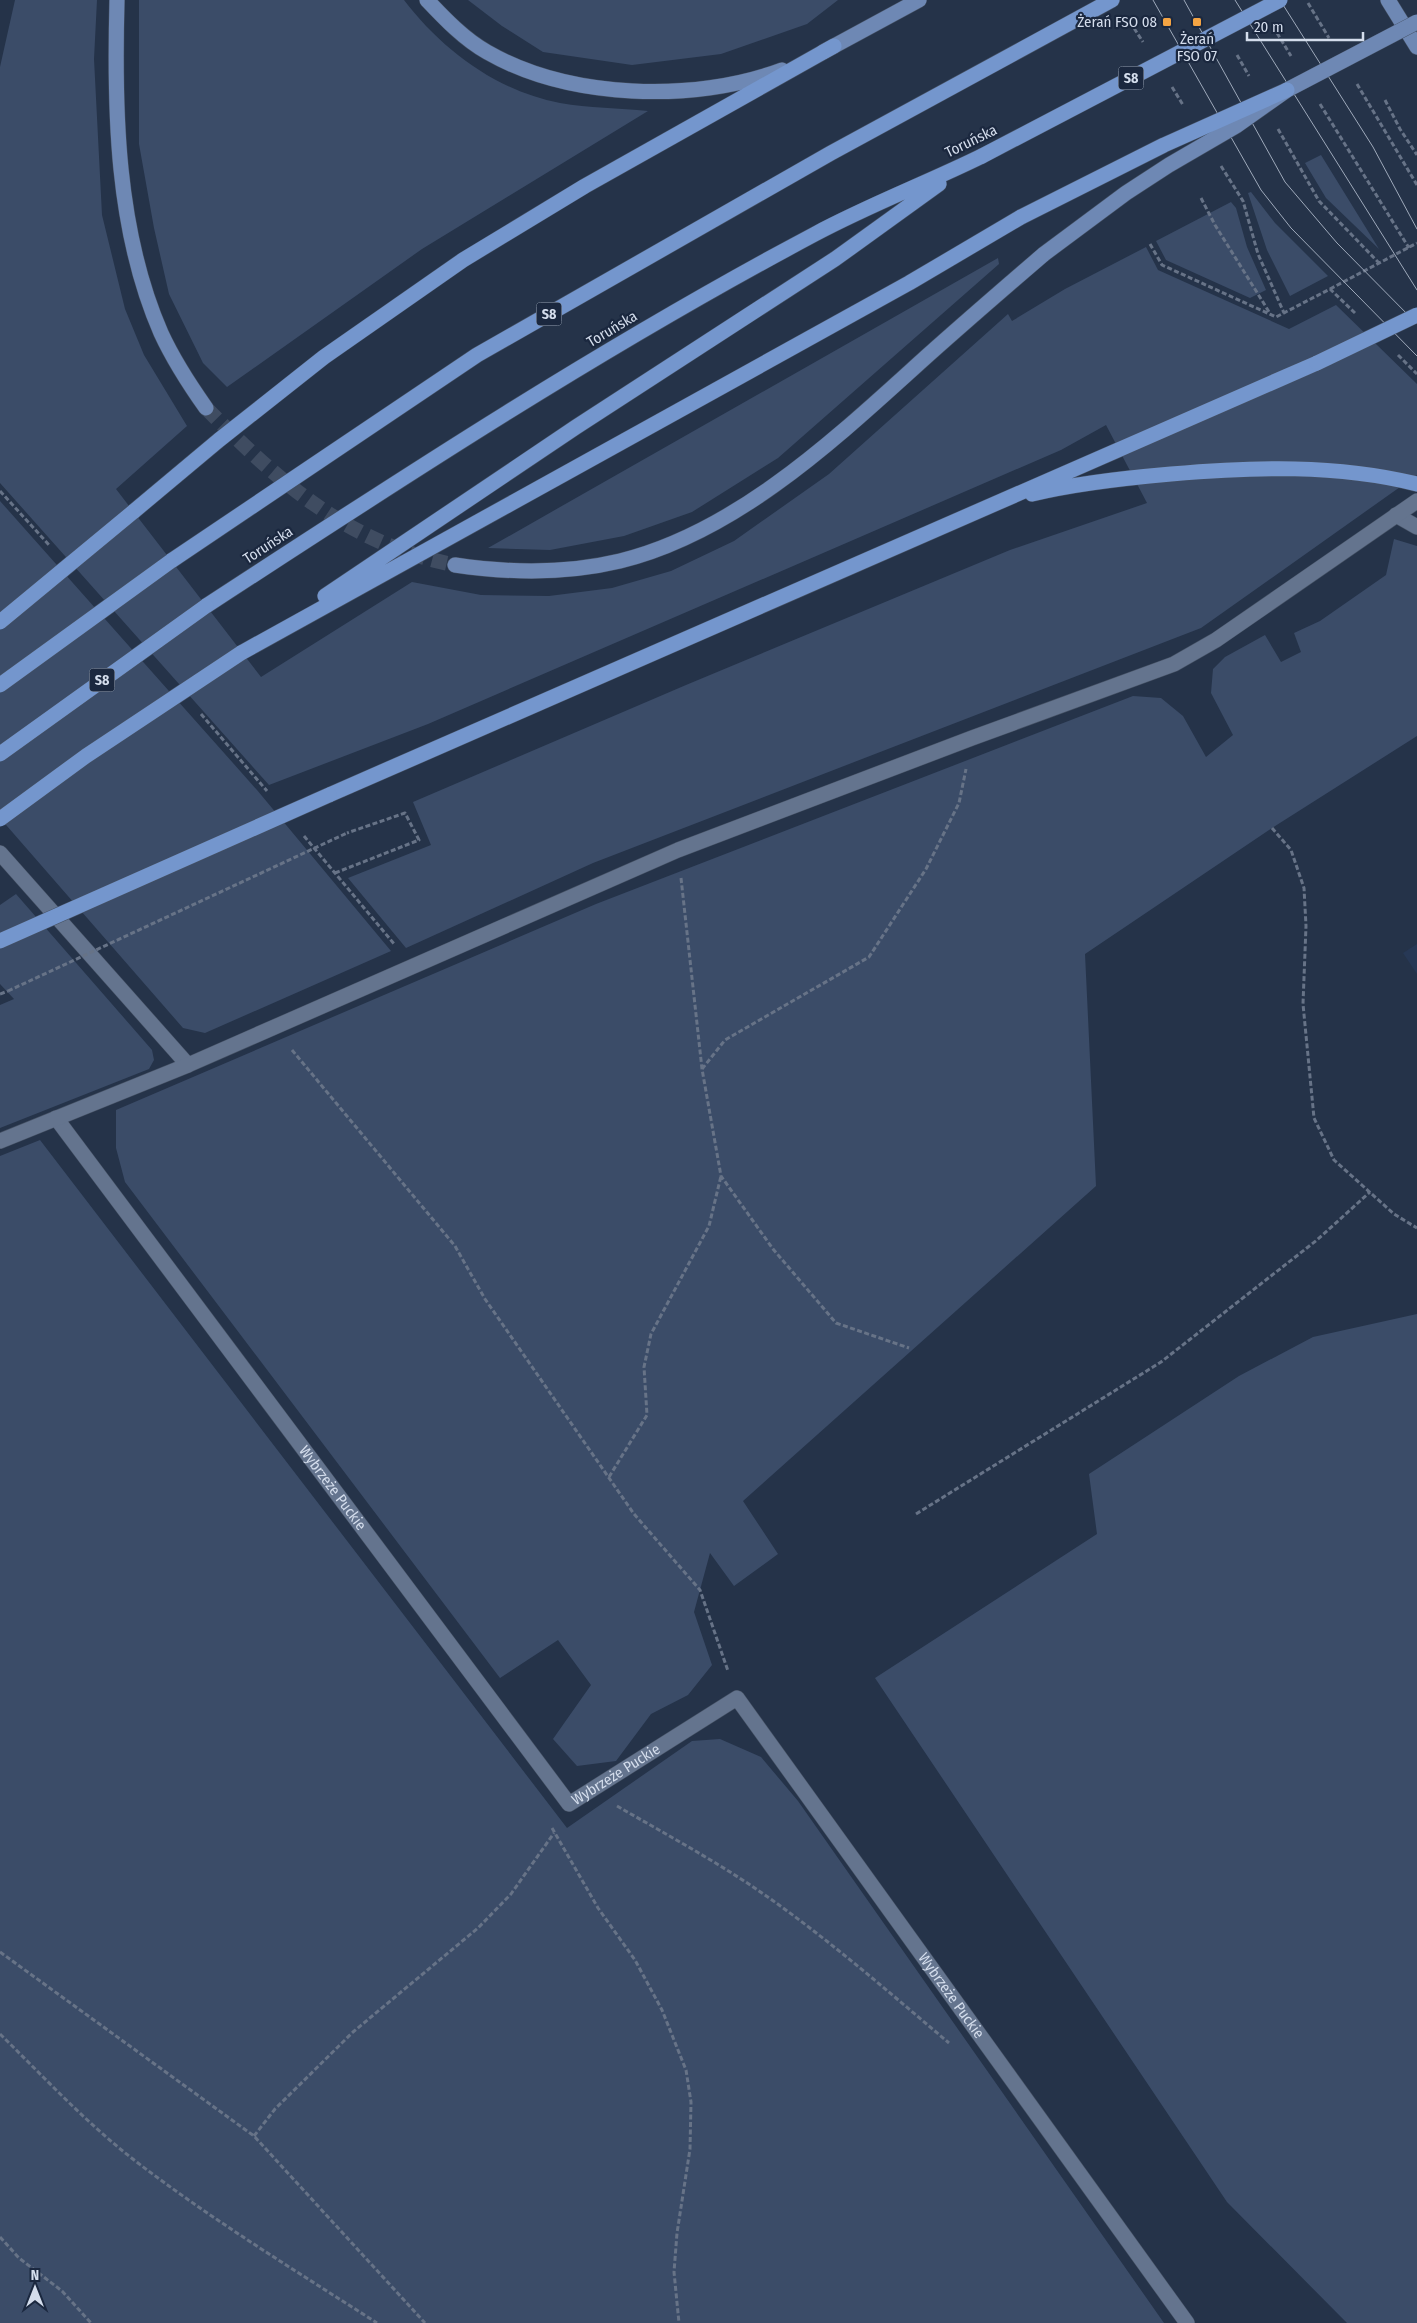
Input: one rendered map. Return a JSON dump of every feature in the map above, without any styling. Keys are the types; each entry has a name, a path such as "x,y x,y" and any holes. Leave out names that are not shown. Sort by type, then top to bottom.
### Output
{"highway":[{"name":"S8","path":"0,685 171,562 477,356 693,230 942,91 1112,0"},
{"name":"Toruńska","path":"0,754 206,606 424,464 631,338 814,234 870,206 982,156 1280,0"},
{"path":"0,622 226,434 324,357 463,260 585,186 834,46"},
{"path":"242,653 901,288 1021,218 1164,145 1287,90"},
{"path":"0,819 86,756 584,422 810,275 982,156"},
{"path":"0,941 1317,363 1417,315"},
{"path":"964,517 1014,499 1071,486 1217,471 1312,469 1387,477 1417,484"}],"main road":[{"path":"117,0 116,71 120,148 127,213 133,245 150,306 162,333 189,385 206,408"},
{"path":"427,0 464,36 486,52 539,76 598,88 659,91 744,81 789,68 834,46 918,0"},
{"path":"1388,0 1417,47"},
{"path":"455,565 487,570 520,571 588,567 620,561 649,552 706,527 777,482 836,437 1044,254 1126,194 1169,165 1236,126 1287,90 1417,22"}],"lane":[{"path":"0,1140 188,1066 678,850 972,738 1174,664 1216,640 1417,501"},
{"path":"1396,516 1417,527"},
{"path":"0,853 188,1066"},
{"name":"Wybrzeże Puckie","path":"56,1118 569,1804 737,1698 1187,2323"}],"path":[{"path":"1306,0 1331,42"},
{"path":"1272,25 1292,58"},
{"path":"1235,51 1254,85"},
{"path":"1352,76 1417,185"},
{"path":"1317,99 1409,248"},
{"path":"1385,100 1400,129 1417,155"},
{"path":"1277,127 1319,201 1379,264"},
{"path":"1200,198 1272,315"},
{"path":"1330,289 1417,243"},
{"path":"1150,244 1162,265 1276,317"},
{"path":"0,491 54,550"},
{"path":"201,713 272,797"},
{"path":"702,1069 725,1040 869,957 926,869 959,803 972,738"},
{"path":"0,994 347,833 405,814 420,840 335,873"},
{"path":"1272,828 1291,850 1304,888 1306,926 1303,1004 1314,1118 1334,1160 1394,1214 1417,1228"},
{"path":"303,835 413,966"},
{"path":"609,1477 647,1415 644,1367 651,1334 709,1226 721,1176 702,1069 678,850"},
{"path":"273,1027 455,1246 485,1299 634,1514 700,1590 737,1698"},
{"path":"721,1176 773,1249 836,1323 909,1348"},
{"path":"916,1514 1161,1362 1317,1240 1370,1192"},
{"path":"590,1790 694,1850 772,1900 857,1965 956,2049"},
{"path":"551,1824 598,1908 635,1960 662,2010 686,2070 691,2102 690,2149 677,2233 674,2272 679,2323"},
{"path":"254,2136 275,2109 354,2032 491,1914 511,1894 554,1832"},
{"path":"0,1952 254,2136 425,2323"},
{"path":"0,2034 86,2119 137,2162 247,2240 377,2323"},
{"path":"0,2238 19,2258 62,2291 91,2323"}],"shaded area":[{"path":"15,0 97,0 94,59 102,215 125,309 144,355 187,426 116,489 261,677 412,582 481,595 549,596 612,588 671,571 734,541 829,474 1008,314 1012,321 1065,289 1146,247 1158,270 1289,329 1336,305 1417,384 1417,475 1201,628 593,863 406,948 348,878 431,845 413,802 686,685 1010,550 1147,503 1106,425 1061,450 428,724 269,785 0,483 0,67"},
{"path":"139,0 404,0 436,36 453,51 473,66 514,89 560,103 648,111 422,249 227,387 203,363 169,294 154,228 139,144"},
{"path":"468,0 838,0 807,24 721,54 632,65 543,52 502,26"},
{"path":"1321,155 1379,249 1326,198 1305,163"},
{"path":"1251,192 1275,223 1328,276 1290,296 1267,250 1248,193"},
{"path":"1231,202 1236,208 1247,247 1266,290 1250,298 1166,260 1156,241"},
{"path":"998,258 999,264 778,458 692,512 624,536 550,550 488,548"},
{"path":"0,501 257,790 391,951 205,1033 183,1028 0,818"},
{"path":"1394,539 1417,546 1417,736 1272,828 1085,954 1096,1186 743,1501 778,1554 734,1586 710,1553 694,1612 712,1665 688,1695 651,1714 616,1761 577,1766 553,1739 591,1685 558,1640 500,1678 125,1182 116,1148 116,1110 596,904 1133,696 1161,698 1183,716 1206,757 1233,735 1211,693 1213,669 1225,657 1265,635 1281,662 1301,652 1294,633 1320,621 1386,575"},
{"path":"16,894 152,1050 154,1060 149,1069 0,1128 0,1005 14,999 0,984 0,905"},
{"path":"1417,944 1417,974 1403,953"},
{"path":"40,1140 567,1828 692,1741 720,1739 761,1757 798,1801 1164,2323 0,2323 0,1156"},
{"path":"1417,1314 1417,2323 1347,2323 1227,2202 875,1678 1097,1534 1089,1474 1239,1376 1313,1337"}],"tunnel":[{"path":"206,408 261,461 318,507 349,526 381,542 417,555 455,565"}],"tram line":[{"path":"1153,0 1261,190 1291,228 1417,356"},
{"path":"1184,0 1285,182 1337,243 1417,324"},
{"path":"1235,0 1417,290"},
{"path":"1280,0 1373,147 1417,229"}],"place":[{"name":"Żerań FSO 08","path":"1167,22"},
{"name":"Żerań FSO 07","path":"1197,22"}]}
